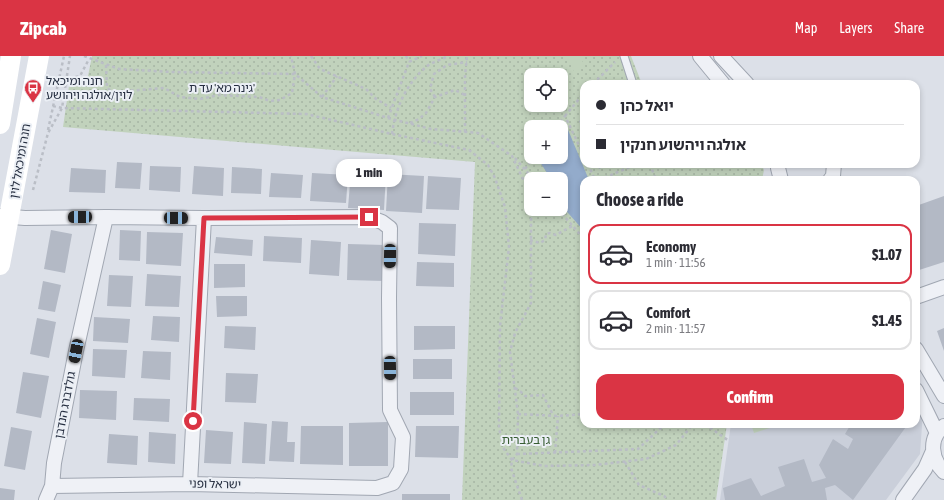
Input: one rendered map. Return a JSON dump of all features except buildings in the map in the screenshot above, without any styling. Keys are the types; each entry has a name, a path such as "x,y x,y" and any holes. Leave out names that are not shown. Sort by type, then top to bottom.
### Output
{"main road":[{"path":"0,124 11,56"},
{"name":"חנה ומיכאל לוין","path":"0,265 12,217 39,56"}],"street":[{"path":"700,56 720,80"},
{"path":"721,56 743,80"},
{"path":"12,217 204,218 190,484"},
{"name":"גולדברג הנדבן","path":"46,500 52,486 54,463 76,351 106,217"},
{"name":"ישראל ופני","path":"52,486 190,484 377,488 393,483 401,469 403,437 390,410 390,228 382,222 369,217 204,218"},
{"path":"920,296 944,287"},
{"path":"920,356 944,396"},
{"path":"903,500 925,469 933,451 934,442 941,429 920,396"},
{"path":"933,451 935,459 944,472"}],"lane":[{"path":"624,56 632,80"}],"path":[{"path":"48,133 64,56"},
{"path":"12,217 48,133 62,108 70,56"},
{"path":"84,56 119,69 172,72 296,74"},
{"path":"292,56 296,74 322,97 388,118 431,129 478,133 512,156 527,172"},
{"path":"311,56 320,69 366,89 376,99 391,108"},
{"path":"406,56 409,62"},
{"path":"388,118 409,62 422,56"},
{"path":"392,134 394,119 409,85 427,66 448,56"},
{"path":"465,132 465,76 467,56"},
{"path":"58,81 80,76 89,59"},
{"path":"435,98 430,89 434,74 447,65 467,62"},
{"path":"597,80 615,62"},
{"name":"גינה מא' עד ת'","path":"106,65 108,88 113,92 164,88 180,97 200,99 219,95 259,97 270,101 280,100 292,93 296,74"},
{"path":"322,97 337,76"},
{"path":"410,123 419,119 426,113 435,98 455,90 465,95"},
{"path":"562,120 580,98"},
{"path":"53,106 62,108 306,114 469,150 488,165 495,178 505,207 509,247 500,326 499,428 504,449 512,460 544,466 595,465 649,459 676,444 689,428"},
{"path":"565,116 580,148"},
{"path":"512,156 525,183 531,215 531,303 515,333 510,352 518,414 517,454 512,460 511,468 522,500"},
{"path":"525,169 529,164"},
{"path":"608,176 628,168"},
{"path":"564,216 580,235"},
{"path":"530,240 540,243 545,240 546,234 550,233 556,235 572,226"},
{"path":"515,388 525,396 543,395 553,415"},
{"path":"518,414 558,416 580,414"},
{"path":"555,453 558,416"},
{"path":"517,454 638,449 661,428"},
{"path":"710,428 728,441"},
{"path":"626,462 639,485 664,496 668,500"},
{"path":"663,500 664,496"}],"shaded area":[{"path":"920,406 923,412 920,454 886,500 720,500 730,428 920,428"}],"green space":[{"name":"גן בעברית","path":"92,56 631,56 640,80 580,80 580,168 763,168 764,170 763,176 580,176 580,428 726,428 716,500 462,500 475,162 63,127 69,86 88,76"},
{"path":"567,56 580,56 585,67 574,72"},
{"path":"752,428 770,428 754,433"}],"water":[{"path":"568,130 580,158 580,168 584,168 587,176 580,176 580,226 568,213 568,172 546,172 541,164 568,164"}],"place":[{"name":"חנה ומיכאל לוין/אולגה ויהושע","path":"33,103"}],"route":[{"path":"193,421 204,218 369,217"}]}
